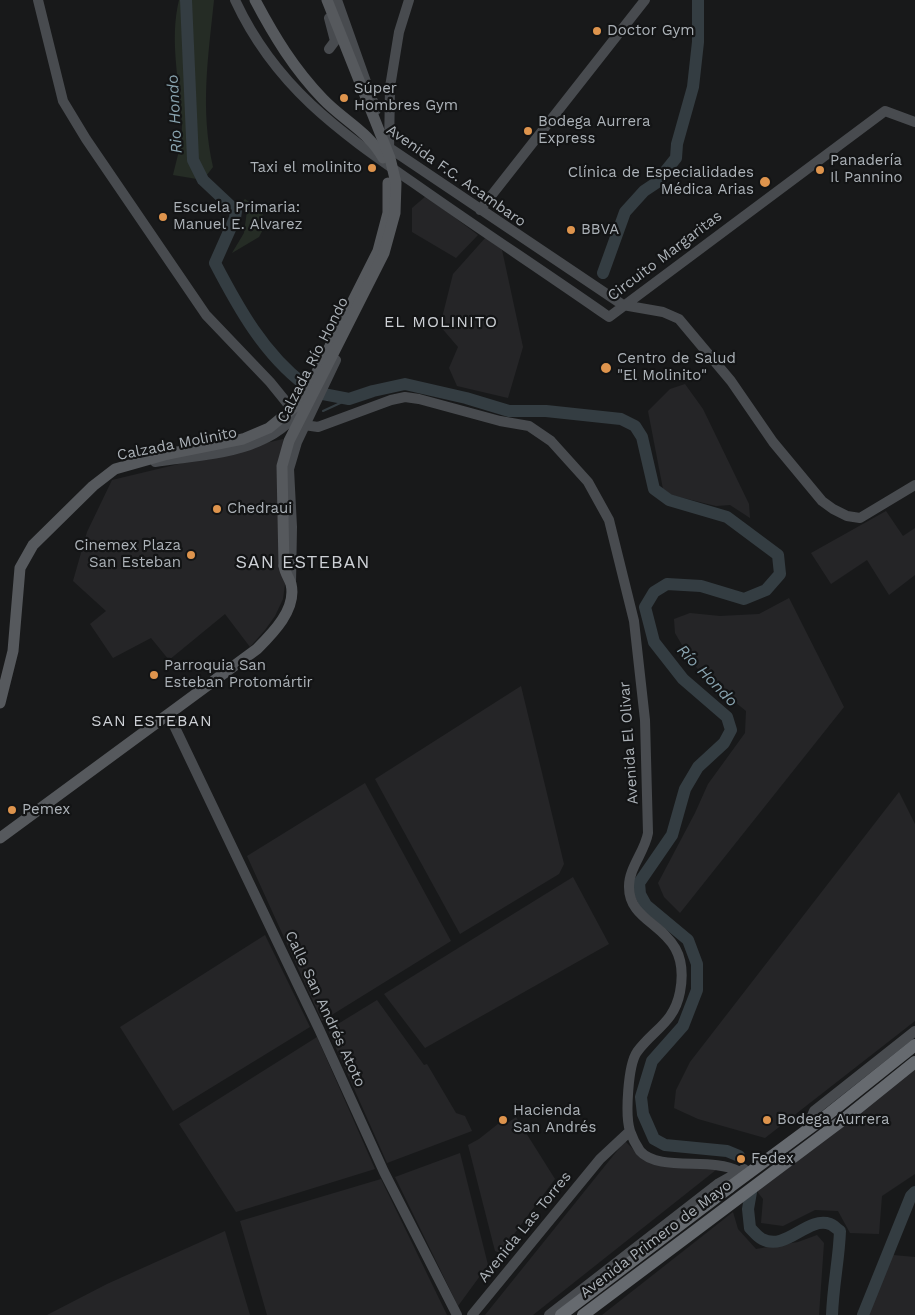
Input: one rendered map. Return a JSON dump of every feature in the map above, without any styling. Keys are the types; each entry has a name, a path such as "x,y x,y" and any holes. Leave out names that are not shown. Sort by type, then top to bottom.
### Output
{"highway":[{"name":"Avenida Primero de Mayo","path":"561,1315 826,1116 915,1045"},
{"name":"Avenida Primero de Mayo","path":"583,1315 848,1116 915,1062"},
{"path":"597,1277 596,1286 598,1290 611,1294"}],"main road":[{"path":"38,0 63,101 86,139 206,315 304,425 318,428"},
{"name":"Avenida F.C. Acambaro","path":"235,0 260,48 293,88 325,119 393,169 609,317"},
{"name":"Avenida F.C. Acambaro","path":"115,469 168,454 243,439 269,428 294,412 314,378 378,251 388,213 388,183 383,158 366,134 324,100 297,69 276,39 255,0"},
{"name":"Avenida F.C. Acambaro","path":"259,0 280,38 310,78 346,117 480,210 623,305"},
{"path":"323,0 335,36 335,41 329,49 338,48 344,43 347,37 346,25"},
{"name":"Calzada Río Hondo","path":"291,584 284,566 282,466 288,441 384,253 395,213 396,183 390,158 327,0"},
{"name":"Calzada Río Hondo","path":"291,584 292,527 289,469 304,425 389,248 399,200 389,148 337,0"},
{"path":"389,148 390,87 399,32 409,0"},
{"path":"480,210 645,0"},
{"name":"Circuito Margaritas","path":"609,317 885,111 914,120"},
{"name":"Calzada Río Hondo","path":"276,434 317,380 382,245 392,201 393,169"},
{"path":"623,305 663,312 679,319 731,381 773,442 822,501 847,516 860,518 915,485"},
{"name":"Avenida El Olivar","path":"318,428 391,400 405,397 500,422 529,426 551,441 588,482 605,513 619,557 634,621 645,720 648,821 646,844 630,880 629,888 638,910 675,945 681,962 682,980 673,1014 666,1024 636,1054 629,1097 630,1131"},
{"path":"310,414 318,428"},
{"path":"276,434 295,448"},
{"name":"Calzada Molinito","path":"0,703 13,651 20,568 33,545 92,486 115,469 254,444 276,434"},
{"path":"0,838 257,649 272,634 282,619 290,601 291,584"},
{"name":"Calle San Andrés Atoto","path":"169,715 319,1029 384,1172 456,1315"},
{"name":"Avenida Primero de Mayo","path":"805,1132 814,1111 915,1031"},
{"path":"630,1131 640,1151 648,1157 657,1160 720,1164 738,1171"},
{"name":"Avenida Las Torres","path":"472,1315 600,1159 630,1131"},
{"name":"Avenida Primero de Mayo","path":"549,1315 718,1183 738,1171 757,1167"}],"shaded area":[{"path":"179,0 214,0 206,84 207,125 213,167 203,180 173,175 182,132 175,47 176,15"},
{"path":"426,196 478,235 456,258 412,232 412,208"},
{"path":"245,199 263,212 262,220 266,224 259,237 232,253 244,233 247,211 241,203"},
{"path":"486,237 502,250 523,347 508,398 457,386 449,368 458,347 440,326 453,274"},
{"path":"685,384 703,409 749,504 750,518 730,505 716,506 671,495 663,489 648,411 670,389"},
{"path":"283,439 281,527 285,584 283,599 275,616 265,630 250,647 225,614 169,660 151,638 113,658 90,624 106,611 73,581 87,532 112,480"},
{"path":"886,511 903,536 915,528 915,575 889,595 867,560 831,584 811,553"},
{"path":"789,598 844,707 680,913 664,897 658,883 708,784 745,733 746,711 714,685 693,664 675,633 674,619 690,613 720,616 759,614"},
{"path":"521,686 564,864 559,874 460,934 375,779"},
{"path":"365,783 451,941 322,1021 247,856"},
{"path":"899,792 915,824 915,1021 765,1138 698,1119 674,1108 676,1090 690,1062"},
{"path":"573,877 609,944 425,1048 384,994"},
{"path":"265,935 310,1027 173,1111 120,1027"},
{"path":"377,1000 424,1065 427,1064 456,1113 465,1116 472,1131 387,1163 328,1030"},
{"path":"317,1037 375,1169 236,1212 179,1124"},
{"path":"915,1065 915,1174 882,1196 879,1234 850,1233 838,1211 815,1210 783,1226 761,1223 763,1199 756,1190"},
{"path":"516,1117 555,1179 500,1253 495,1251 468,1145 479,1139 503,1120 509,1122"},
{"path":"625,1141 643,1159 721,1166 533,1315 485,1315"},
{"path":"460,1153 488,1265 458,1306 395,1177"},
{"path":"381,1179 447,1315 267,1315 240,1221"},
{"path":"733,1212 738,1229 756,1249 798,1242 817,1235 824,1243 819,1315 602,1315"},
{"path":"225,1231 250,1315 47,1315 107,1284"},
{"path":"893,1255 915,1257 915,1315 867,1315"}],"waterway":[{"name":"Rio Hondo","path":"186,0 193,160 203,180 236,211 235,218 215,263 243,314 265,345 290,373 305,385"},
{"path":"603,273 625,212 644,191 656,183 676,158 677,144 693,87 698,42 698,0"},
{"name":"Río Hondo","path":"323,394 349,399 373,391 405,384 466,398 509,411 546,411 621,419 635,426 642,437 654,489 669,500 727,517 778,555 780,574 766,590 744,599 701,586 667,584 654,592 645,607 654,642 683,679 727,717 731,730 724,743 698,767 685,789 672,835 639,883 640,894 646,905 688,940 697,964 697,990 683,1026 652,1061 641,1097 643,1114 654,1139 665,1145 727,1151 739,1156"},
{"path":"323,411 349,399"},
{"name":"Río Hondo","path":"751,1192 748,1209 750,1228 762,1239 771,1242 780,1241 821,1223 831,1225 840,1231 832,1315"},
{"path":"863,1315 911,1196 915,1192"}],"place":[{"name":"Doctor Gym","path":"597,31"},
{"name":"Súper Hombres Gym","path":"344,98"},
{"name":"Bodega Aurrera Express","path":"528,131"},
{"name":"Taxi el molinito","path":"372,168"},
{"name":"Panadería Il Pannino","path":"820,170"},
{"name":"Clínica de Especialidades Médica Arias","path":"765,182"},
{"name":"Escuela Primaria: Manuel E. Alvarez","path":"163,217"},
{"name":"BBVA","path":"571,230"},
{"name":"Centro de Salud \"El Molinito\"","path":"606,368"},
{"name":"Chedraui","path":"217,509"},
{"name":"Cinemex Plaza San Esteban","path":"191,555"},
{"name":"Parroquia San Esteban Protomártir","path":"154,675"},
{"name":"Pemex","path":"12,810"},
{"name":"Hacienda San Andrés","path":"503,1120"},
{"name":"Bodega Aurrera","path":"767,1120"},
{"name":"Fedex","path":"741,1159"}],"district":[{"name":"EL MOLINITO","path":"441,322"},
{"name":"SAN ESTEBAN","path":"303,563"},
{"name":"SAN ESTEBAN","path":"152,721"}]}
